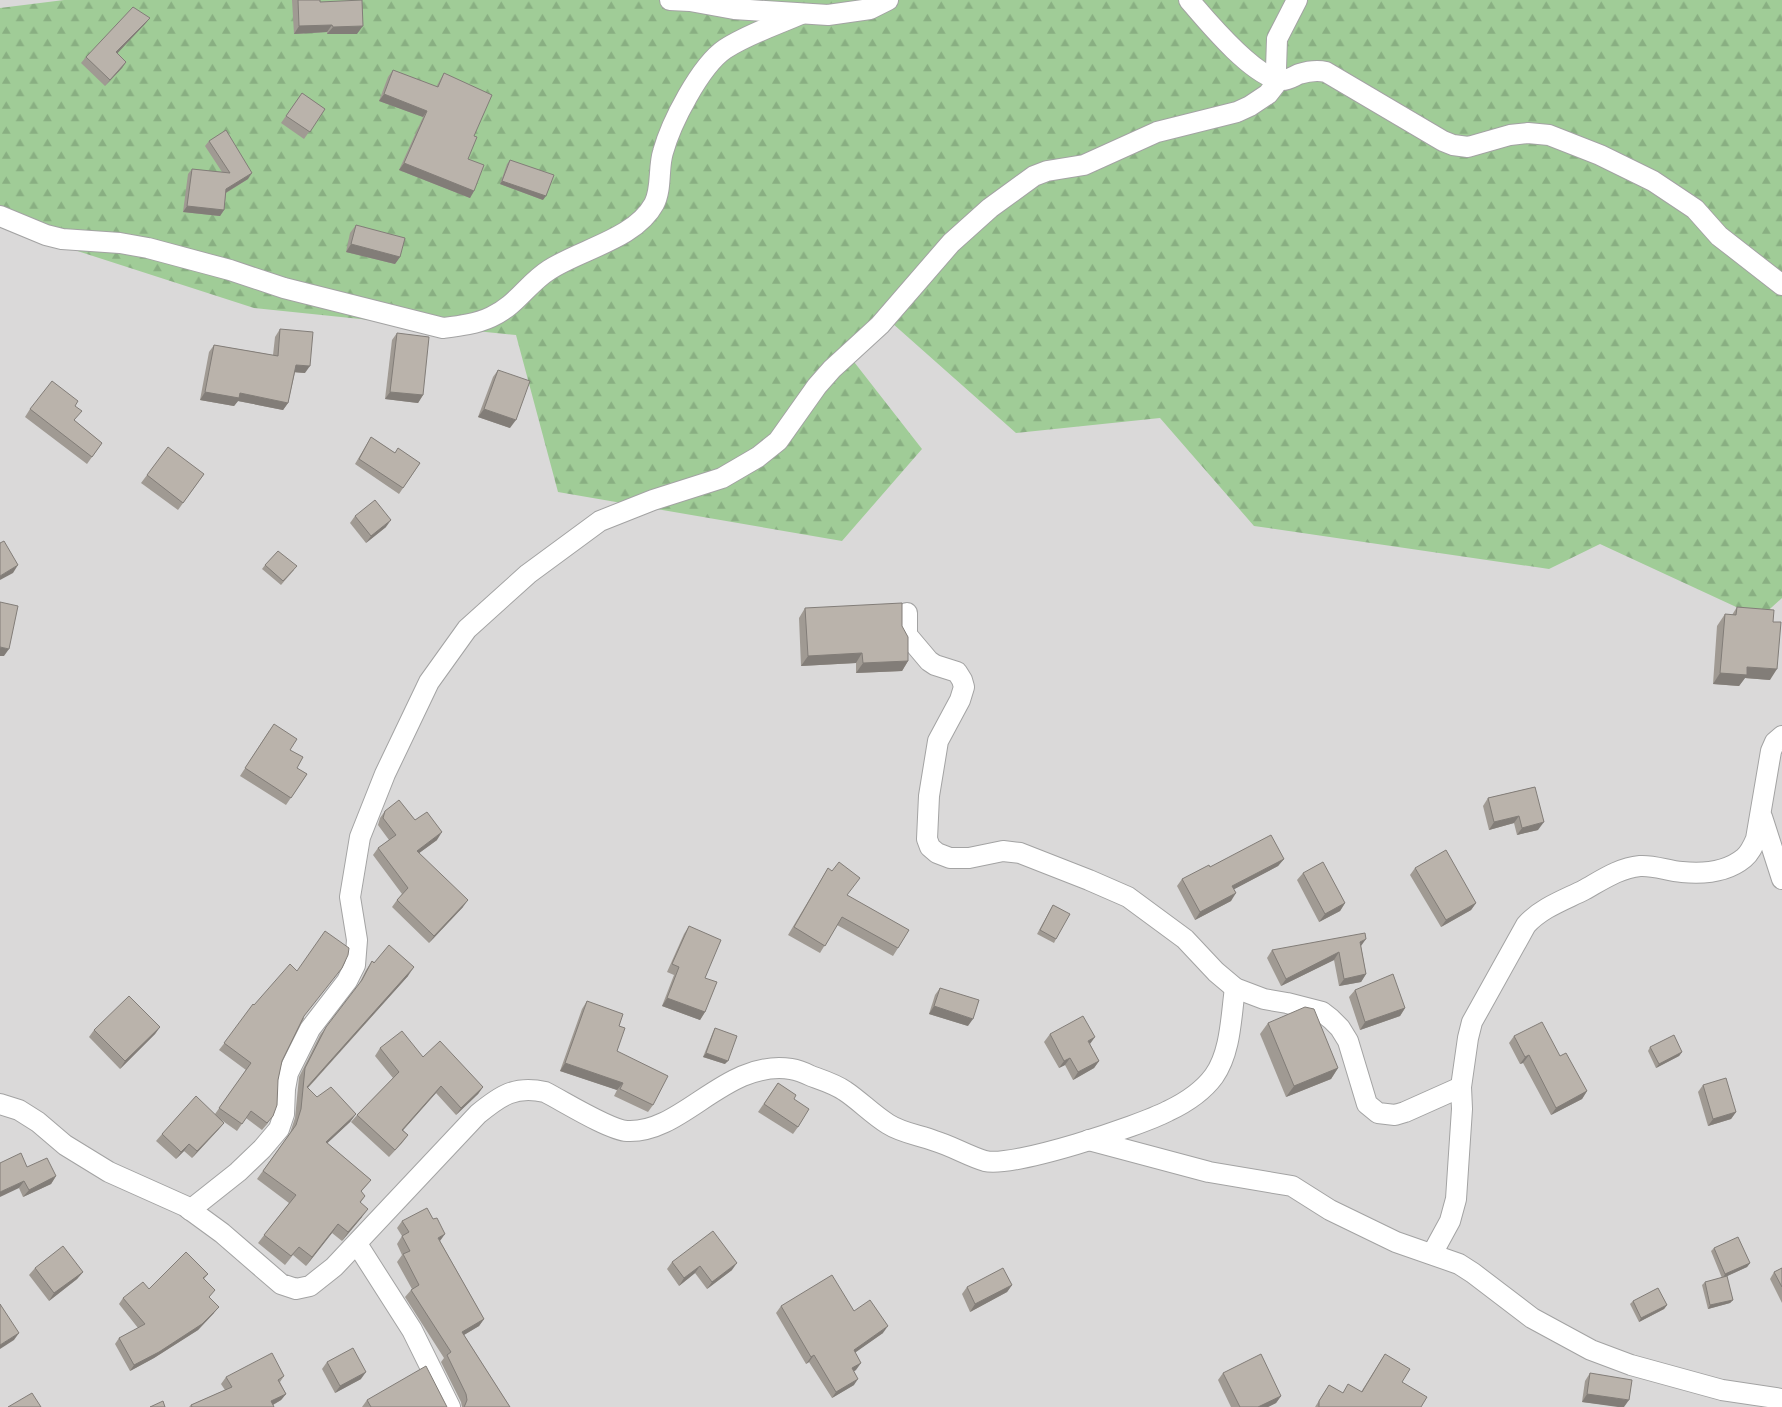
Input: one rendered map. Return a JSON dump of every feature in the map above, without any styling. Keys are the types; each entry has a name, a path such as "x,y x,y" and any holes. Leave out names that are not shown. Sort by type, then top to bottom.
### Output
{"street":[{"path":"670,0 690,0 734,9 828,15 859,12 888,0"},
{"path":"1189,0 1206,20 1252,65 1270,77 1285,80 1309,71 1326,72 1443,141 1453,145 1468,146 1528,133 1549,135 1600,155 1653,181 1694,209 1719,236 1782,285"},
{"path":"190,1210 238,1172 279,1129 284,1114 288,1073 310,1028 347,981 355,966 357,940 350,897 360,837 385,774 429,682 467,629 528,574 600,522 653,500 722,478 758,457 778,441 817,386 832,369 880,325 951,243 990,208 1034,176 1047,171 1084,166 1157,132 1237,112 1268,94 1277,79 1277,39 1297,0"},
{"path":"0,216 46,235 62,239 120,243 148,248 230,270 284,288 443,328 466,324 490,317 512,305 547,271 570,257 605,244 642,220 654,205 658,195 662,152 675,120 705,69 724,50 801,14"},
{"path":"907,614 907,635 935,665 957,672 964,687 960,700 938,741 929,796 927,839 930,847 942,856 950,858 969,858 1003,851 1020,853 1089,880 1128,897 1185,939 1216,972 1235,988 1264,1000 1287,1003 1322,1012 1331,1019 1348,1041 1368,1104 1378,1113 1395,1115 1405,1112 1461,1087"},
{"path":"1432,1254 1450,1221 1456,1199 1462,1109 1461,1087 1472,1022 1521,933 1532,918 1620,871 1639,866 1648,866 1681,872 1700,872 1726,868 1743,859 1751,850 1756,840 1771,751 1777,739 1782,736"},
{"path":"1761,815 1782,879"},
{"path":"0,1104 19,1110 38,1122 65,1145 109,1172 185,1206 251,1256 281,1284 296,1289 310,1286 334,1267 478,1114 504,1094 534,1089 545,1092 610,1126 626,1131 642,1130 668,1120 723,1085 748,1073 772,1069 792,1069 843,1090 877,1117 898,1130 936,1141 987,1161 1007,1161 1089,1140 1168,1112 1199,1092 1216,1074 1227,1046 1235,988"},
{"path":"1089,1140 1209,1172 1292,1186 1330,1210 1396,1242 1432,1254 1466,1269 1532,1318 1592,1350 1631,1365 1722,1390 1782,1399"},
{"path":"357,1244 412,1330 450,1407"}],"shaded area":[{"path":"0,0 1782,0 1782,1407 0,1407"}],"green space":[{"path":"64,0 1782,0 1782,598 1760,618 1600,544 1549,569 1254,526 1160,418 1016,433 892,323 851,358 922,449 842,541 558,492 516,335 254,308 0,226 0,8"}],"building":[{"path":"298,0 320,0 320,2 362,0 363,26 299,26"},
{"path":"133,7 150,18 116,52 126,62 110,80 86,57"},
{"path":"393,70 438,87 444,73 492,95 474,136 477,137 468,159 484,165 474,191 404,163 427,111 384,94"},
{"path":"302,93 325,109 310,132 286,116"},
{"path":"226,130 252,173 226,189 224,210 187,206 192,169 230,173 209,141"},
{"path":"510,160 554,175 546,196 502,181"},
{"path":"356,225 405,238 400,257 351,244"},
{"path":"280,329 313,332 310,366 296,365 288,403 240,393 239,398 205,392 214,345 278,356"},
{"path":"397,333 429,337 423,395 390,392"},
{"path":"498,370 530,381 516,420 484,409"},
{"path":"52,381 78,401 75,406 82,411 74,420 102,443 92,457 30,409"},
{"path":"371,437 395,453 398,448 420,463 403,488 359,459"},
{"path":"168,447 204,474 183,503 147,475"},
{"path":"375,500 391,520 371,536 355,516"},
{"path":"4,541 18,565 0,576 0,543"},
{"path":"278,551 297,566 283,581 265,565"},
{"path":"0,602 18,606 9,649 0,647"},
{"path":"902,603 902,626 908,637 908,661 863,663 862,653 808,656 805,608"},
{"path":"1737,607 1774,610 1773,622 1781,622 1777,669 1747,667 1747,675 1720,673 1725,614 1736,615"},
{"path":"274,724 297,739 290,750 303,757 297,768 307,774 291,798 245,768"},
{"path":"1535,787 1544,822 1522,828 1519,816 1494,822 1488,798"},
{"path":"399,800 415,820 427,812 442,832 417,851 468,900 434,936 397,900 408,888 378,848 396,835 383,818 385,811"},
{"path":"1271,835 1284,859 1232,886 1236,893 1200,912 1182,879 1209,865 1210,867"},
{"path":"1446,850 1476,903 1446,920 1415,868"},
{"path":"839,862 860,878 847,895 909,930 898,948 842,917 825,946 794,927 828,868 832,871"},
{"path":"1323,862 1345,903 1325,914 1303,873"},
{"path":"1053,905 1070,914 1056,939 1040,930"},
{"path":"689,926 721,940 705,978 717,982 705,1012 667,998 679,967 672,964"},
{"path":"325,931 349,948 348,955 342,968 304,1016 282,1061 278,1080 277,1105 273,1116 267,1123 251,1111 242,1124 219,1108 251,1063 224,1043 253,1004 290,964 297,971"},
{"path":"1365,933 1366,939 1360,942 1366,974 1344,979 1339,952 1286,979 1272,950"},
{"path":"389,945 414,967 307,1087 317,1097 331,1087 356,1114 326,1142 371,1180 361,1191 365,1196 360,1202 368,1209 348,1232 338,1224 312,1257 299,1247 291,1256 264,1235 296,1195 263,1171 296,1125 301,1109 305,1068 326,1027 362,980 372,961 374,963"},
{"path":"1393,974 1405,1008 1365,1022 1355,990"},
{"path":"940,988 979,1000 973,1019 934,1006"},
{"path":"129,996 160,1027 125,1061 94,1030"},
{"path":"587,1001 623,1014 619,1026 625,1028 617,1051 668,1076 653,1105 620,1089 623,1083 565,1063"},
{"path":"1305,1007 1314,1009 1338,1068 1294,1086 1268,1023"},
{"path":"1083,1016 1095,1037 1088,1041 1099,1061 1078,1072 1070,1058 1064,1061 1050,1034"},
{"path":"1542,1022 1560,1056 1566,1053 1587,1091 1556,1108 1529,1055 1525,1057 1514,1036"},
{"path":"715,1028 737,1036 728,1061 706,1053"},
{"path":"402,1031 423,1057 440,1041 483,1087 461,1108 441,1086 402,1130 408,1135 395,1150 357,1115 399,1072 380,1048"},
{"path":"1674,1035 1682,1052 1659,1064 1650,1047"},
{"path":"1726,1078 1736,1112 1713,1119 1703,1085"},
{"path":"778,1083 796,1095 794,1099 809,1109 798,1127 764,1104"},
{"path":"196,1096 224,1123 197,1151 189,1144 181,1152 162,1134"},
{"path":"21,1153 27,1167 47,1158 56,1176 29,1190 24,1181 0,1192 0,1163"},
{"path":"427,1208 433,1219 437,1218 445,1234 438,1238 484,1319 462,1332 510,1407 464,1407 467,1400 466,1394 447,1355 451,1352 411,1290 419,1285 403,1254 410,1251 402,1236 409,1232 402,1221"},
{"path":"713,1231 737,1263 712,1282 700,1266 684,1278 672,1262"},
{"path":"1738,1237 1750,1263 1725,1274 1714,1248"},
{"path":"63,1246 83,1272 54,1293 35,1268"},
{"path":"186,1252 208,1274 203,1278 215,1290 209,1297 219,1307 202,1324 159,1352 134,1365 119,1338 145,1324 123,1298 143,1282 149,1289"},
{"path":"1003,1268 1012,1285 975,1304 967,1287"},
{"path":"1782,1268 1782,1287 1774,1272"},
{"path":"832,1275 854,1311 870,1300 888,1326 854,1350 861,1363 852,1368 858,1379 836,1392 814,1355 811,1357 781,1306"},
{"path":"1727,1276 1733,1300 1710,1305 1705,1282"},
{"path":"1658,1288 1667,1305 1641,1318 1633,1301"},
{"path":"0,1304 19,1333 0,1345"},
{"path":"353,1348 366,1372 340,1386 327,1362"},
{"path":"272,1353 284,1376 278,1380 286,1394 271,1401 274,1407 192,1407 191,1405 232,1387 226,1377"},
{"path":"1261,1354 1281,1396 1258,1407 1240,1407 1223,1373"},
{"path":"1385,1354 1410,1369 1402,1382 1427,1397 1421,1407 1319,1407 1319,1401 1329,1385 1343,1393 1348,1384 1362,1392"},
{"path":"426,1366 447,1407 371,1407 367,1400"},
{"path":"1590,1373 1632,1380 1629,1400 1587,1394"},
{"path":"32,1393 41,1407 8,1407"},
{"path":"163,1401 165,1407 150,1407"}]}
